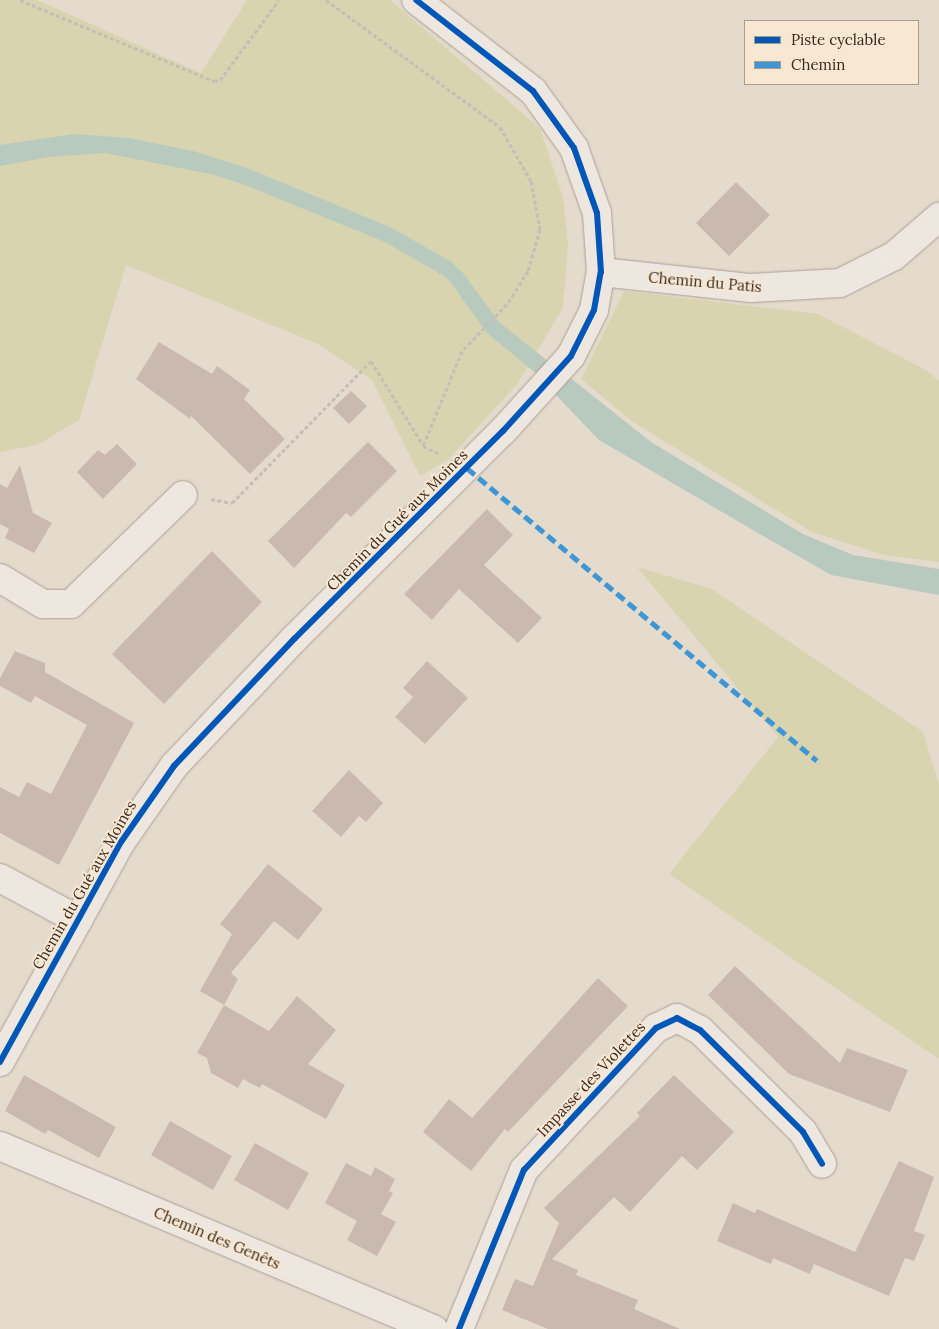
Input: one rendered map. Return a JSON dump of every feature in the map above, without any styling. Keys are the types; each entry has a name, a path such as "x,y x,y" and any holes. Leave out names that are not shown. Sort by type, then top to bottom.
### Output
{"street":[{"name":"Chemin du Gué aux Moines","path":"0,1062 144,804 192,743 468,468 571,356 594,310 601,272 597,213 574,148 533,91 416,0"},
{"name":"Chemin du Patis","path":"601,272 751,288 840,283 894,256 939,218"},
{"path":"0,578 43,604 71,604 183,495"},
{"path":"0,878 78,920"},
{"name":"Impasse des Violettes","path":"460,1329 524,1170 656,1028 677,1018 700,1030 804,1132 822,1164"},
{"name":"Chemin des Genêts","path":"0,1146 434,1329"}],"path":[{"path":"20,0 214,81 220,80 279,0"},
{"path":"326,0 500,127 531,181 540,229 528,270 507,304 462,351 423,446"},
{"path":"183,495 232,503 371,361 423,446 468,468"}],"shaded area":[{"path":"0,0 37,0 201,73 247,0 390,0 540,128 563,197 568,244 563,308 518,383 449,459 420,476 372,380 318,344 126,265 79,420 37,445 0,452"},
{"path":"74,134 129,138 193,151 247,168 390,227 450,261 463,273 499,322 549,362 538,375 487,333 448,279 432,269 385,242 245,185 215,175 105,153 49,157 0,166 0,145"},
{"path":"624,291 818,314 926,370 939,381 939,562 884,555 812,532 633,422 581,379"},
{"path":"568,376 651,442 803,534 853,555 939,569 939,595 831,575 599,440 555,394"},
{"path":"637,567 712,589 923,732 939,784 939,1059 669,874 778,737"}],"building":[{"path":"736,182 770,215 729,256 696,223"},
{"path":"159,342 212,374 217,366 250,390 244,399 285,439 250,474 191,416 190,419 136,379"},
{"path":"351,391 367,406 349,424 333,408"},
{"path":"368,442 397,471 351,517 346,513 294,568 268,541"},
{"path":"117,444 137,464 103,499 77,472 98,450 105,455"},
{"path":"20,465 33,513 52,523 34,553 5,538 9,529 0,524 0,484 7,488"},
{"path":"487,509 513,535 484,565 542,618 518,643 459,589 432,620 404,594"},
{"path":"212,551 262,602 164,704 112,654"},
{"path":"15,651 45,663 45,672 134,723 59,865 0,833 0,787 19,797 27,782 51,794 87,725 35,696 31,703 0,686 0,678"},
{"path":"427,661 468,698 425,744 395,717 413,697 403,688"},
{"path":"349,770 383,803 366,822 359,816 341,837 312,811"},
{"path":"268,864 323,909 298,940 274,921 231,973 238,979 224,1005 200,991 232,934 220,924"},
{"path":"735,966 840,1063 847,1048 908,1070 890,1112 789,1074 708,995"},
{"path":"598,978 628,1006 508,1132 505,1129 471,1171 423,1132 449,1099 472,1118"},
{"path":"297,996 336,1030 308,1064 345,1085 326,1119 262,1084 260,1088 243,1079 238,1088 211,1073 207,1058 197,1053 224,1005 269,1031"},
{"path":"24,1075 116,1127 99,1158 48,1130 45,1134 5,1111"},
{"path":"674,1075 734,1132 697,1170 682,1156 630,1212 614,1197 552,1259 578,1270 576,1275 638,1300 634,1309 680,1329 548,1329 502,1310 515,1279 533,1286 559,1223 544,1208 640,1116 637,1113"},
{"path":"170,1121 232,1156 213,1190 151,1155"},
{"path":"255,1143 309,1173 288,1210 234,1180"},
{"path":"899,1161 934,1177 914,1231 925,1235 914,1261 905,1258 889,1296 814,1264 810,1274 773,1258 771,1264 717,1241 733,1203 755,1213 757,1209 855,1252"},
{"path":"346,1163 371,1176 375,1167 395,1179 389,1191 393,1193 381,1214 396,1222 377,1256 347,1240 357,1221 325,1203"}],"marked path":[{"path":"467,468 817,761"}],"cycle path":[{"path":"0,1062 121,842 174,766 294,639 503,431 571,356 594,310 601,272 597,213 574,148 533,91 416,0"},
{"path":"459,1329 524,1170 656,1028 677,1018 700,1030 803,1132 822,1164"}]}
